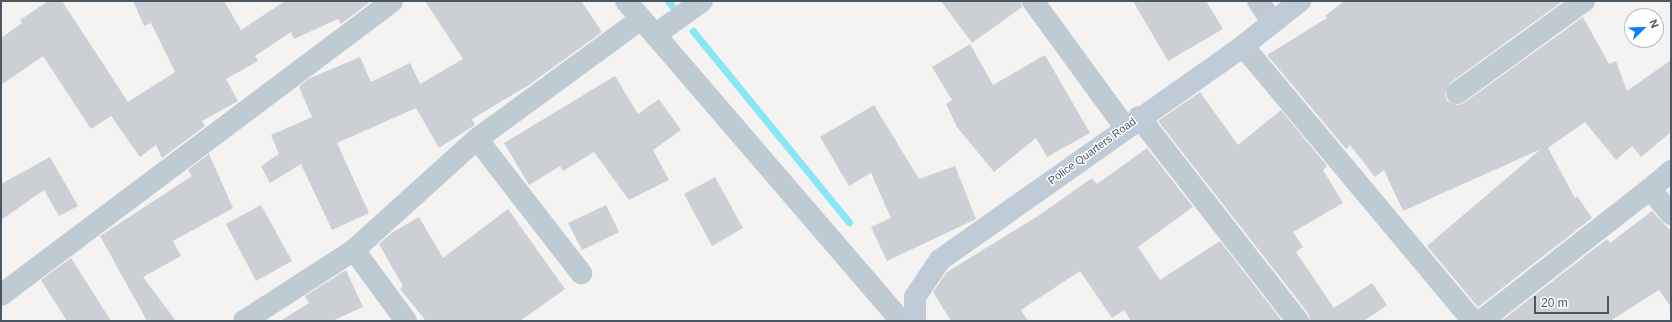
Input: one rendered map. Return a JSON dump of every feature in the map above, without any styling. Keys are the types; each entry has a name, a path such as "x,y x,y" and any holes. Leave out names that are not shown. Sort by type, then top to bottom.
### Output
{"street":[{"path":"1,295 392,1"},
{"path":"626,1 901,321"},
{"path":"655,35 702,1"},
{"path":"1032,1 1298,321"},
{"path":"1258,1 1272,21"},
{"name":"Police Quarters Road","path":"915,321 915,297 940,260 1132,122 1243,46 1272,21 1300,1"},
{"path":"1457,92 1584,1"},
{"path":"244,321 354,250 477,139 641,19"},
{"path":"1243,46 1473,321"},
{"path":"477,139 580,273"},
{"path":"1481,321 1671,171"},
{"path":"1650,189 1671,214"},
{"path":"354,250 406,321"}],"building":[{"path":"48,1 62,1 128,102 175,72 151,23 144,26 133,1 224,1 241,30 285,1 371,1 341,24 338,19 294,39 291,32 255,56 258,61 226,79 238,101 202,121 205,126 162,158 156,145 140,157 111,116 91,129 43,56 1,85 1,38 22,23 20,20"},
{"path":"425,1 581,1 602,32 529,85 472,119 475,125 439,148 416,108 337,143 369,213 332,230 301,164 270,183 261,166 279,154 271,135 312,117 299,87 308,79 360,57 371,82 410,63 420,84 463,59"},
{"path":"941,1 1021,1 1022,7 972,43"},
{"path":"1133,1 1206,1 1223,29 1168,61"},
{"path":"1344,1 1563,1 1450,83 1445,94 1447,101 1458,105 1464,103 1583,17 1609,64 1616,61 1627,91 1671,60 1671,132 1641,157 1632,146 1616,160 1585,122 1548,148 1575,198 1577,196 1592,218 1478,307 1427,246 1541,149 1403,211 1384,170 1375,177 1350,145 1346,149 1267,55 1327,18 1325,16"},
{"path":"970,44 993,85 1045,55 1090,133 1047,157 1036,138 994,172 957,127 946,104 952,100 932,67"},
{"path":"615,76 638,114 659,99 681,130 653,150 669,180 629,200 594,152 563,171 560,166 529,185 504,143"},
{"path":"1200,92 1238,145 1281,110 1327,166 1323,170 1343,203 1293,232 1303,247 1296,252 1334,308 1372,283 1387,305 1364,321 1310,321 1308,313 1158,121"},
{"path":"874,105 919,179 955,166 976,219 887,261 871,227 891,218 871,173 849,186 820,137"},
{"path":"1147,148 1193,207 1138,247 1160,280 1220,241 1282,321 1131,321 1124,310 1112,318 1080,271 1021,310 1028,321 951,321 933,292 947,272 1038,216 1092,178 1097,184"},
{"path":"209,154 233,208 173,241 181,256 143,277 176,321 147,321 100,236 192,176 188,170"},
{"path":"50,157 78,206 59,216 44,190 1,220 1,184"},
{"path":"715,177 743,228 712,246 684,194"},
{"path":"261,205 292,261 256,281 226,224"},
{"path":"606,205 619,232 582,250 568,223"},
{"path":"508,209 565,289 520,321 426,321 400,289 403,286 379,244 393,232 419,217 443,258"},
{"path":"1652,211 1671,231 1671,307 1659,290 1610,321 1501,321 1607,239 1610,243"},
{"path":"71,258 111,321 67,321 41,280"},
{"path":"346,270 363,307 332,321 280,321 309,303 305,296"}],"waterway":[{"path":"668,1 672,6"},
{"path":"693,31 849,222"}]}
